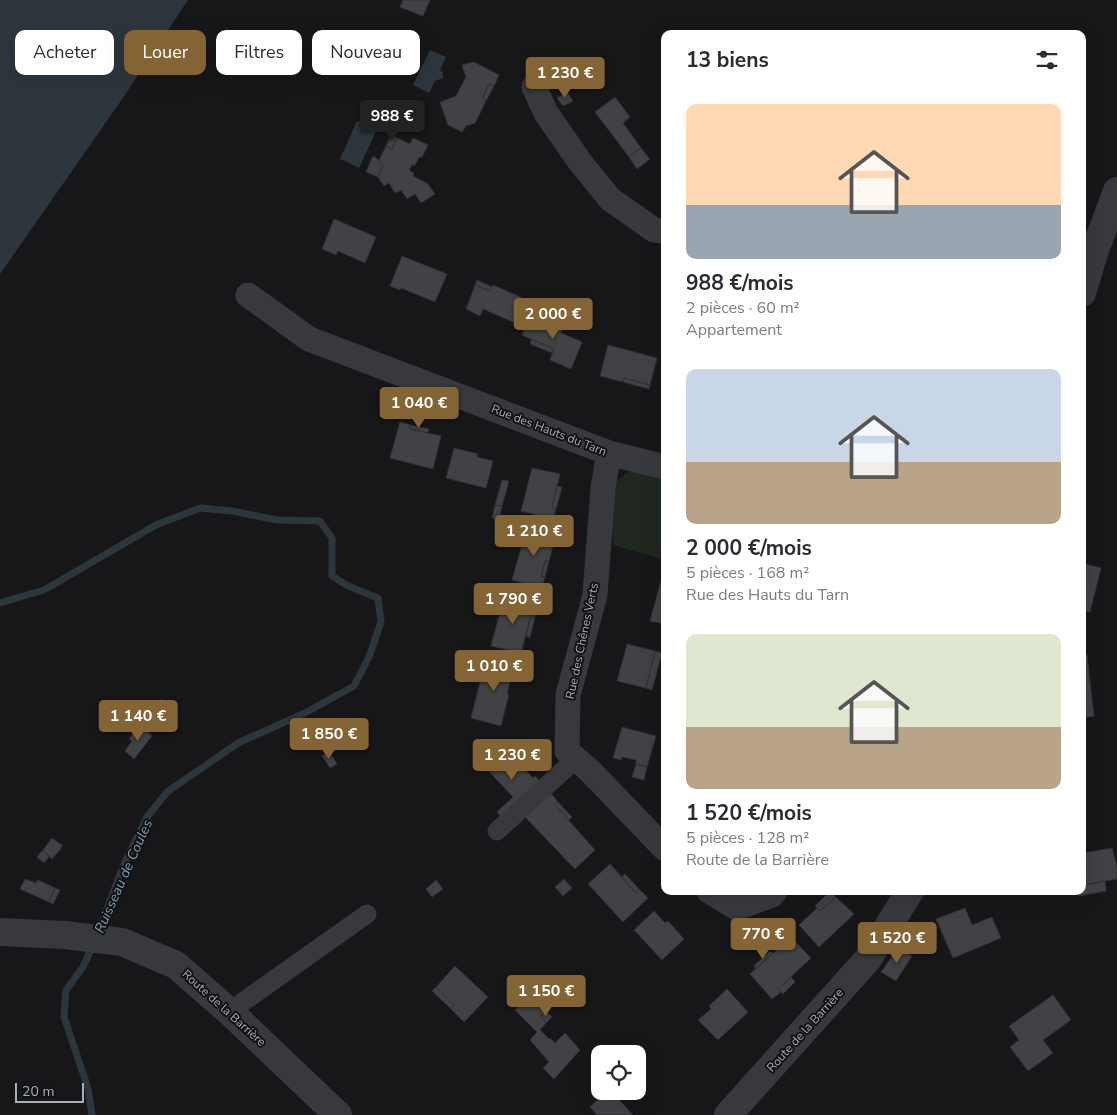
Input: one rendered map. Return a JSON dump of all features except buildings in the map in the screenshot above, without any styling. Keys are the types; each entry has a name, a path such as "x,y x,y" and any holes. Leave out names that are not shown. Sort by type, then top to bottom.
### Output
{"street":[{"path":"534,87 546,113 580,162 610,199 654,230 661,231"},
{"path":"1086,268 1089,250 1117,191"},
{"name":"Rue des Hauts du Tarn","path":"248,295 309,339 609,453 661,465"},
{"name":"Rue des Chênes Verts","path":"609,453 603,488 595,595 568,695 567,752 590,771 661,845"},
{"path":"497,831 576,759"},
{"path":"715,895 737,908 772,895"},
{"name":"Route de la Barrière","path":"728,1115 868,959 908,895"},
{"path":"230,1011 367,914"},
{"name":"Route de la Barrière","path":"0,932 66,935 122,942 176,965 230,1011 338,1115"}],"shaded area":[{"path":"0,0 188,0 168,30 124,30 124,75 138,75 0,274"},
{"path":"430,50 446,57 440,70 443,73 443,78 435,81 429,93 413,85 418,75 420,75 420,71"},
{"path":"357,121 369,121 376,131 359,168 340,159"},
{"path":"636,467 661,474 661,559 613,545 611,485"}],"waterway":[{"name":"Ruisseau de Coules","path":"0,603 44,590 156,525 200,508 232,511 277,520 320,521 332,538 332,576 348,586 378,598 381,622 369,657 354,686 305,713 238,743 167,792 147,817 123,866 98,933"},
{"name":"Ruisseau de Coules","path":"92,1115 88,1088 64,1017 66,990 83,967 93,945"}]}
